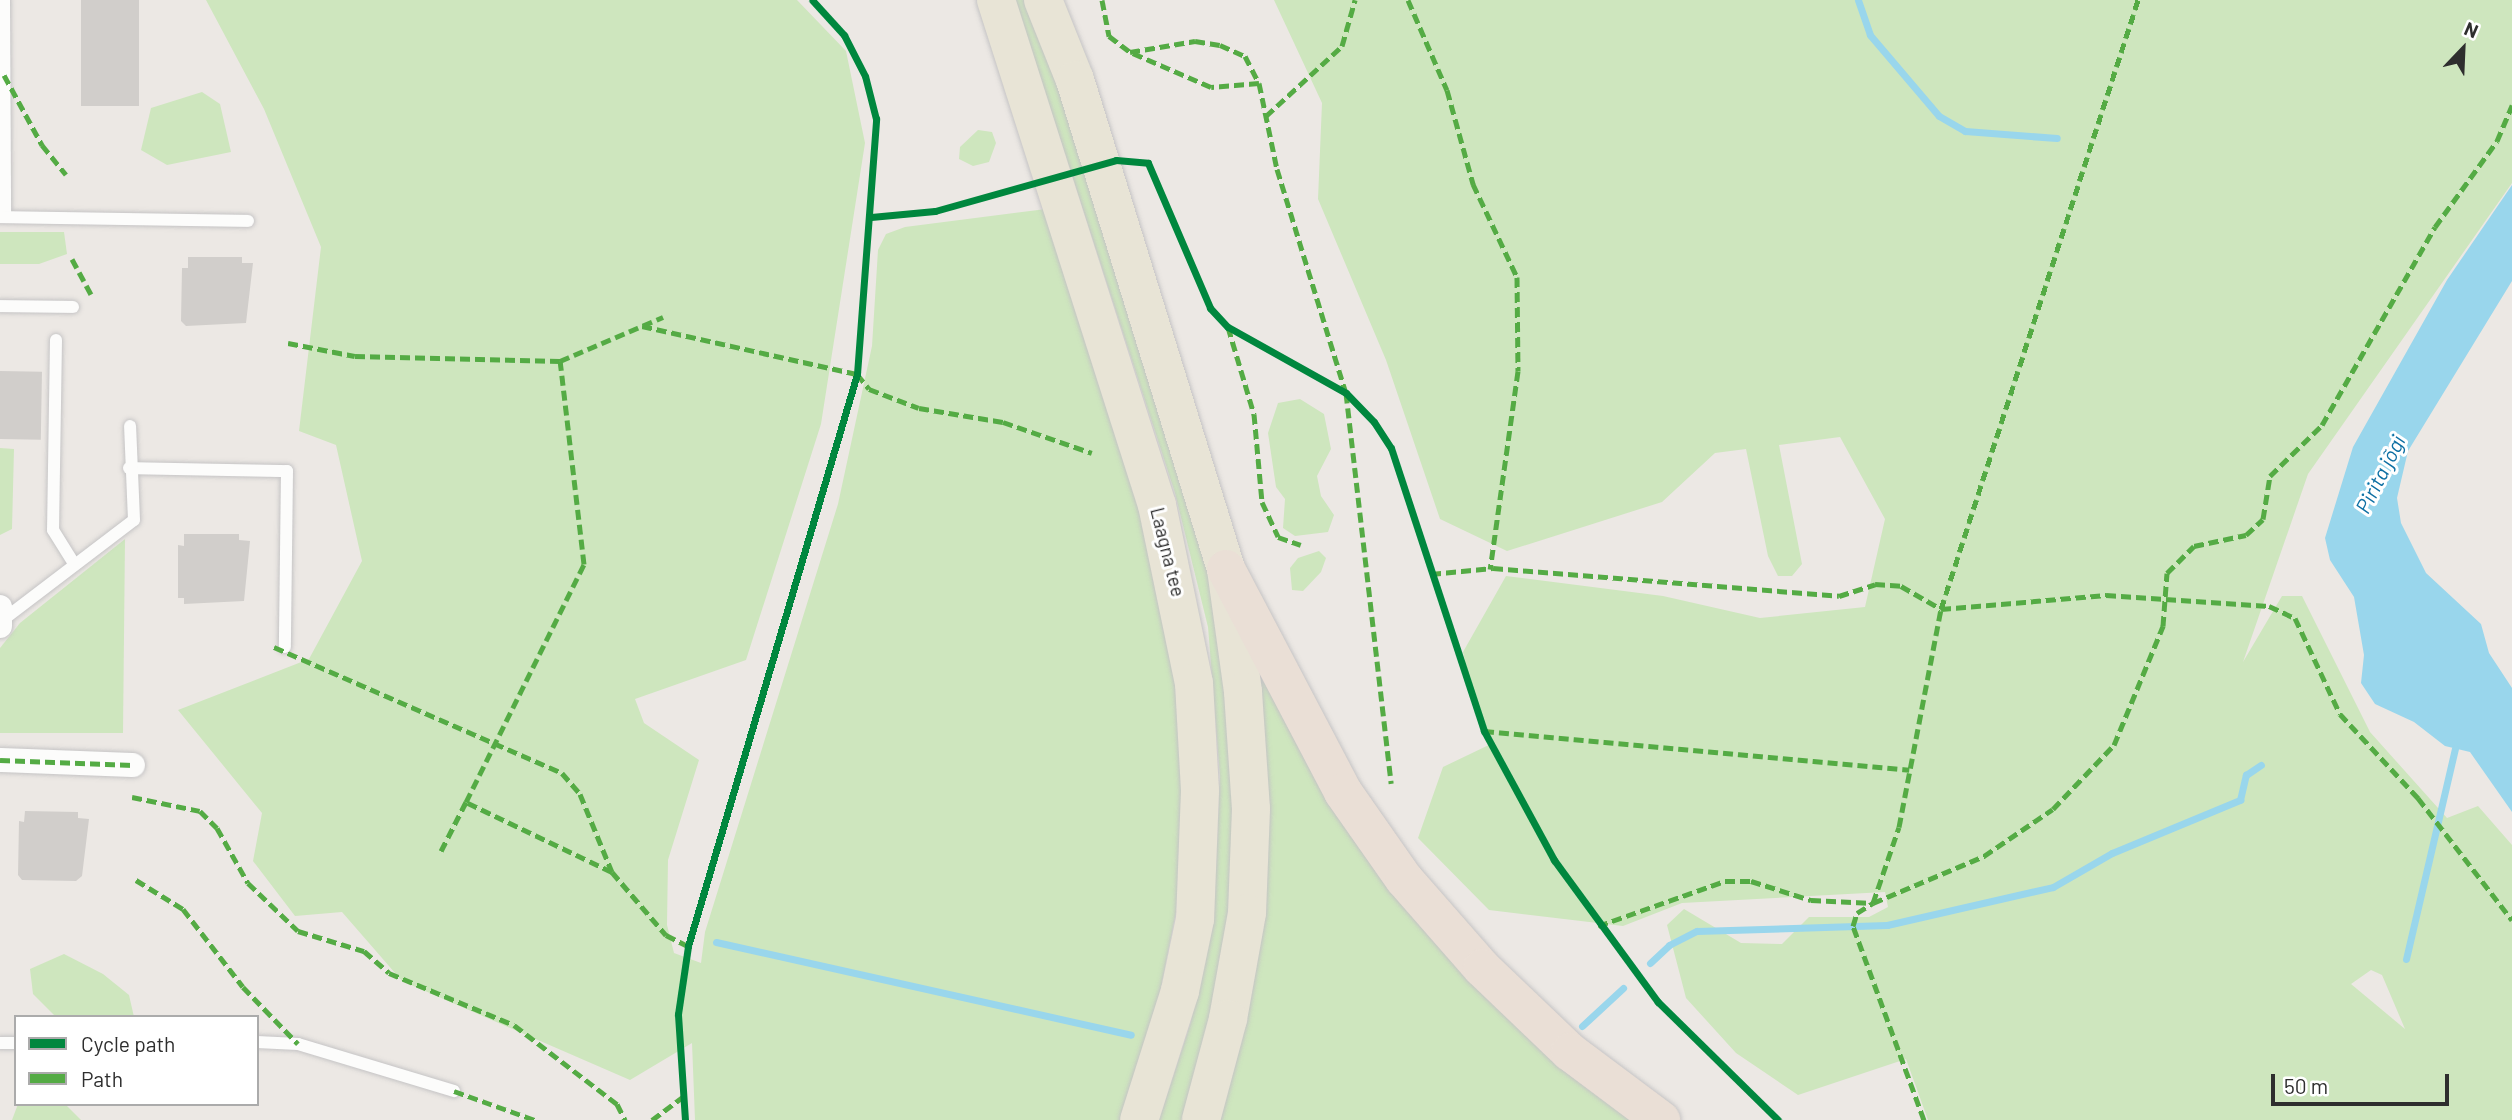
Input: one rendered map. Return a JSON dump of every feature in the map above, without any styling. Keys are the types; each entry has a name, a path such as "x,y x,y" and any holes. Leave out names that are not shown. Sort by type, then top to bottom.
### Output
{"highway":[{"path":"1226,569 1343,792 1405,879 1482,968 1570,1052 1661,1120"}],"main road":[{"name":"Laagna tee","path":"996,0 1157,505 1194,682 1200,791 1195,919 1180,991 1139,1120"},
{"path":"1043,0 1074,80 1226,569 1243,692 1251,809 1247,914 1231,1006 1201,1120"}],"street":[{"path":"0,760 133,765"}],"lane":[{"path":"4,0 3,217 248,220"},
{"path":"0,306 73,307"},
{"path":"56,340 53,530 74,563"},
{"path":"1,617 134,520 129,467 130,426"},
{"path":"129,467 287,471 285,647"},
{"path":"259,1042 310,1047 454,1091"}],"green space":[{"path":"206,0 797,0 846,51 865,143 821,424 746,660 635,699 644,723 699,760 668,860 667,925 674,953 701,963 705,932 838,504 872,346 878,250 886,234 905,227 1046,209 1131,468 1172,633 1184,817 1176,912 1153,1027 1121,1120 695,1120 692,1043 630,1080 402,981 342,912 295,916 253,861 262,813 178,710 309,659 362,561 336,445 299,431 321,247 264,109"},
{"path":"1015,0 1029,0 1037,19 1221,615 1238,882 1190,1120 1159,1120 1191,1022 1216,867 1220,776 1208,627 1175,493"},
{"path":"1274,0 2512,0 2512,183 2308,474 2243,662 2282,596 2302,596 2370,732 2447,818 2478,806 2512,845 2512,1120 1928,1120 1906,1059 1798,1095 1736,1053 1686,998 1667,925 1684,909 1741,943 1782,944 1809,917 1869,917 1888,907 1885,892 1682,903 1623,926 1489,910 1418,838 1443,767 1493,743 1475,710 1463,652 1506,576 1663,596 1760,618 1865,607 1885,519 1840,437 1779,445 1802,564 1792,576 1778,576 1768,556 1746,449 1715,453 1662,502 1507,551 1440,519 1386,360 1318,199 1322,103","holes":["2371,970 2382,975 2405,1029 2351,984"]},
{"path":"202,92 220,104 231,152 167,165 141,150 151,108"},
{"path":"978,130 992,132 996,143 989,162 973,166 959,159 960,147"},
{"path":"0,232 64,232 67,254 39,264 0,264"},
{"path":"1300,399 1324,414 1331,449 1317,476 1321,496 1334,515 1328,532 1295,536 1283,528 1285,499 1276,487 1268,433 1278,403"},
{"path":"0,448 14,449 12,529 0,535"},
{"path":"125,539 123,733 0,733 0,648 20,623"},
{"path":"1319,551 1326,558 1321,572 1303,591 1292,590 1290,568 1298,558"},
{"path":"1253,652 1284,715 1632,1120 1218,1120"},
{"path":"64,954 103,974 129,995 134,1015 54,1015 33,994 30,969"},
{"path":"17,1106 67,1106 81,1120 12,1120"}],"water":[{"name":"Pirita jõgi","path":"2512,185 2512,281 2408,451 2397,498 2401,523 2426,573 2481,624 2489,653 2512,688 2512,812 2470,752 2445,746 2414,722 2375,704 2361,683 2364,655 2354,597 2330,560 2325,538 2353,447 2447,280"}],"building":[{"path":"81,0 139,0 139,106 81,106"},
{"path":"188,257 242,257 242,263 253,263 246,323 186,326 181,321 182,268 188,268"},
{"path":"0,371 42,372 41,440 0,439"},
{"path":"184,534 239,534 239,540 250,541 244,601 184,604 184,598 178,598 178,545 184,546"},
{"path":"25,811 78,812 78,818 89,819 82,876 76,881 22,880 18,875 19,821 24,822"}],"waterway":[{"path":"1858,0 1870,35 1939,116 1965,131 2057,138"},
{"path":"2406,959 2455,749"},
{"path":"1650,963 1669,945 1697,931 1887,925 2053,887 2112,853 2240,800 2246,775 2261,765"},
{"path":"716,942 1131,1035"},
{"path":"1582,1026 1623,988"}],"marked path":[{"path":"1102,0 1109,36 1130,52"},
{"path":"1266,116 1342,46 1355,0"},
{"path":"1408,0 1447,90 1473,184 1517,277 1518,371 1490,569"},
{"path":"1924,1120 1853,926 1857,913 1873,903 1899,827 1941,609 2138,0"},
{"path":"1259,83 1211,87 1130,52 1195,41 1220,45 1245,56 1259,83 1277,169 1346,393 1391,783"},
{"path":"4,75 42,145 66,175"},
{"path":"1598,926 1725,881 1751,881 1811,900 1873,903 1984,856 2053,809 2114,745 2163,626 2167,573 2194,546 2246,535 2263,519 2270,476 2322,425 2435,227 2497,141 2512,105"},
{"path":"72,259 93,298"},
{"path":"612,872 466,802 584,564 560,361 663,317"},
{"path":"642,326 857,374 869,389 919,408 1003,422 1092,453"},
{"path":"1228,327 1254,414 1262,502 1278,537 1301,545"},
{"path":"288,343 355,356 560,361"},
{"path":"1431,574 1493,568 1839,596 1875,584 1901,586 1941,609 2106,595 2269,606 2295,618 2340,714 2418,798 2512,920"},
{"path":"274,647 562,773 580,794 612,872 666,935 688,946"},
{"path":"1484,731 1909,770"},
{"path":"0,760 133,765"},
{"path":"132,797 200,811 217,828 248,883 298,931 364,951 389,973 514,1025 617,1104 625,1120"},
{"path":"441,851 466,802"},
{"path":"136,880 183,909 243,987 298,1044"},
{"path":"454,1091 535,1120"},
{"path":"652,1120 682,1097"}],"cycle path":[{"path":"685,1120 678,1014 688,946 857,374 876,119 865,76 844,35 812,0"},
{"path":"871,217 935,211 1116,160 1148,163 1210,308 1228,327 1346,393 1374,422 1391,448 1484,731 1554,860 1658,1002 1778,1120"}]}
